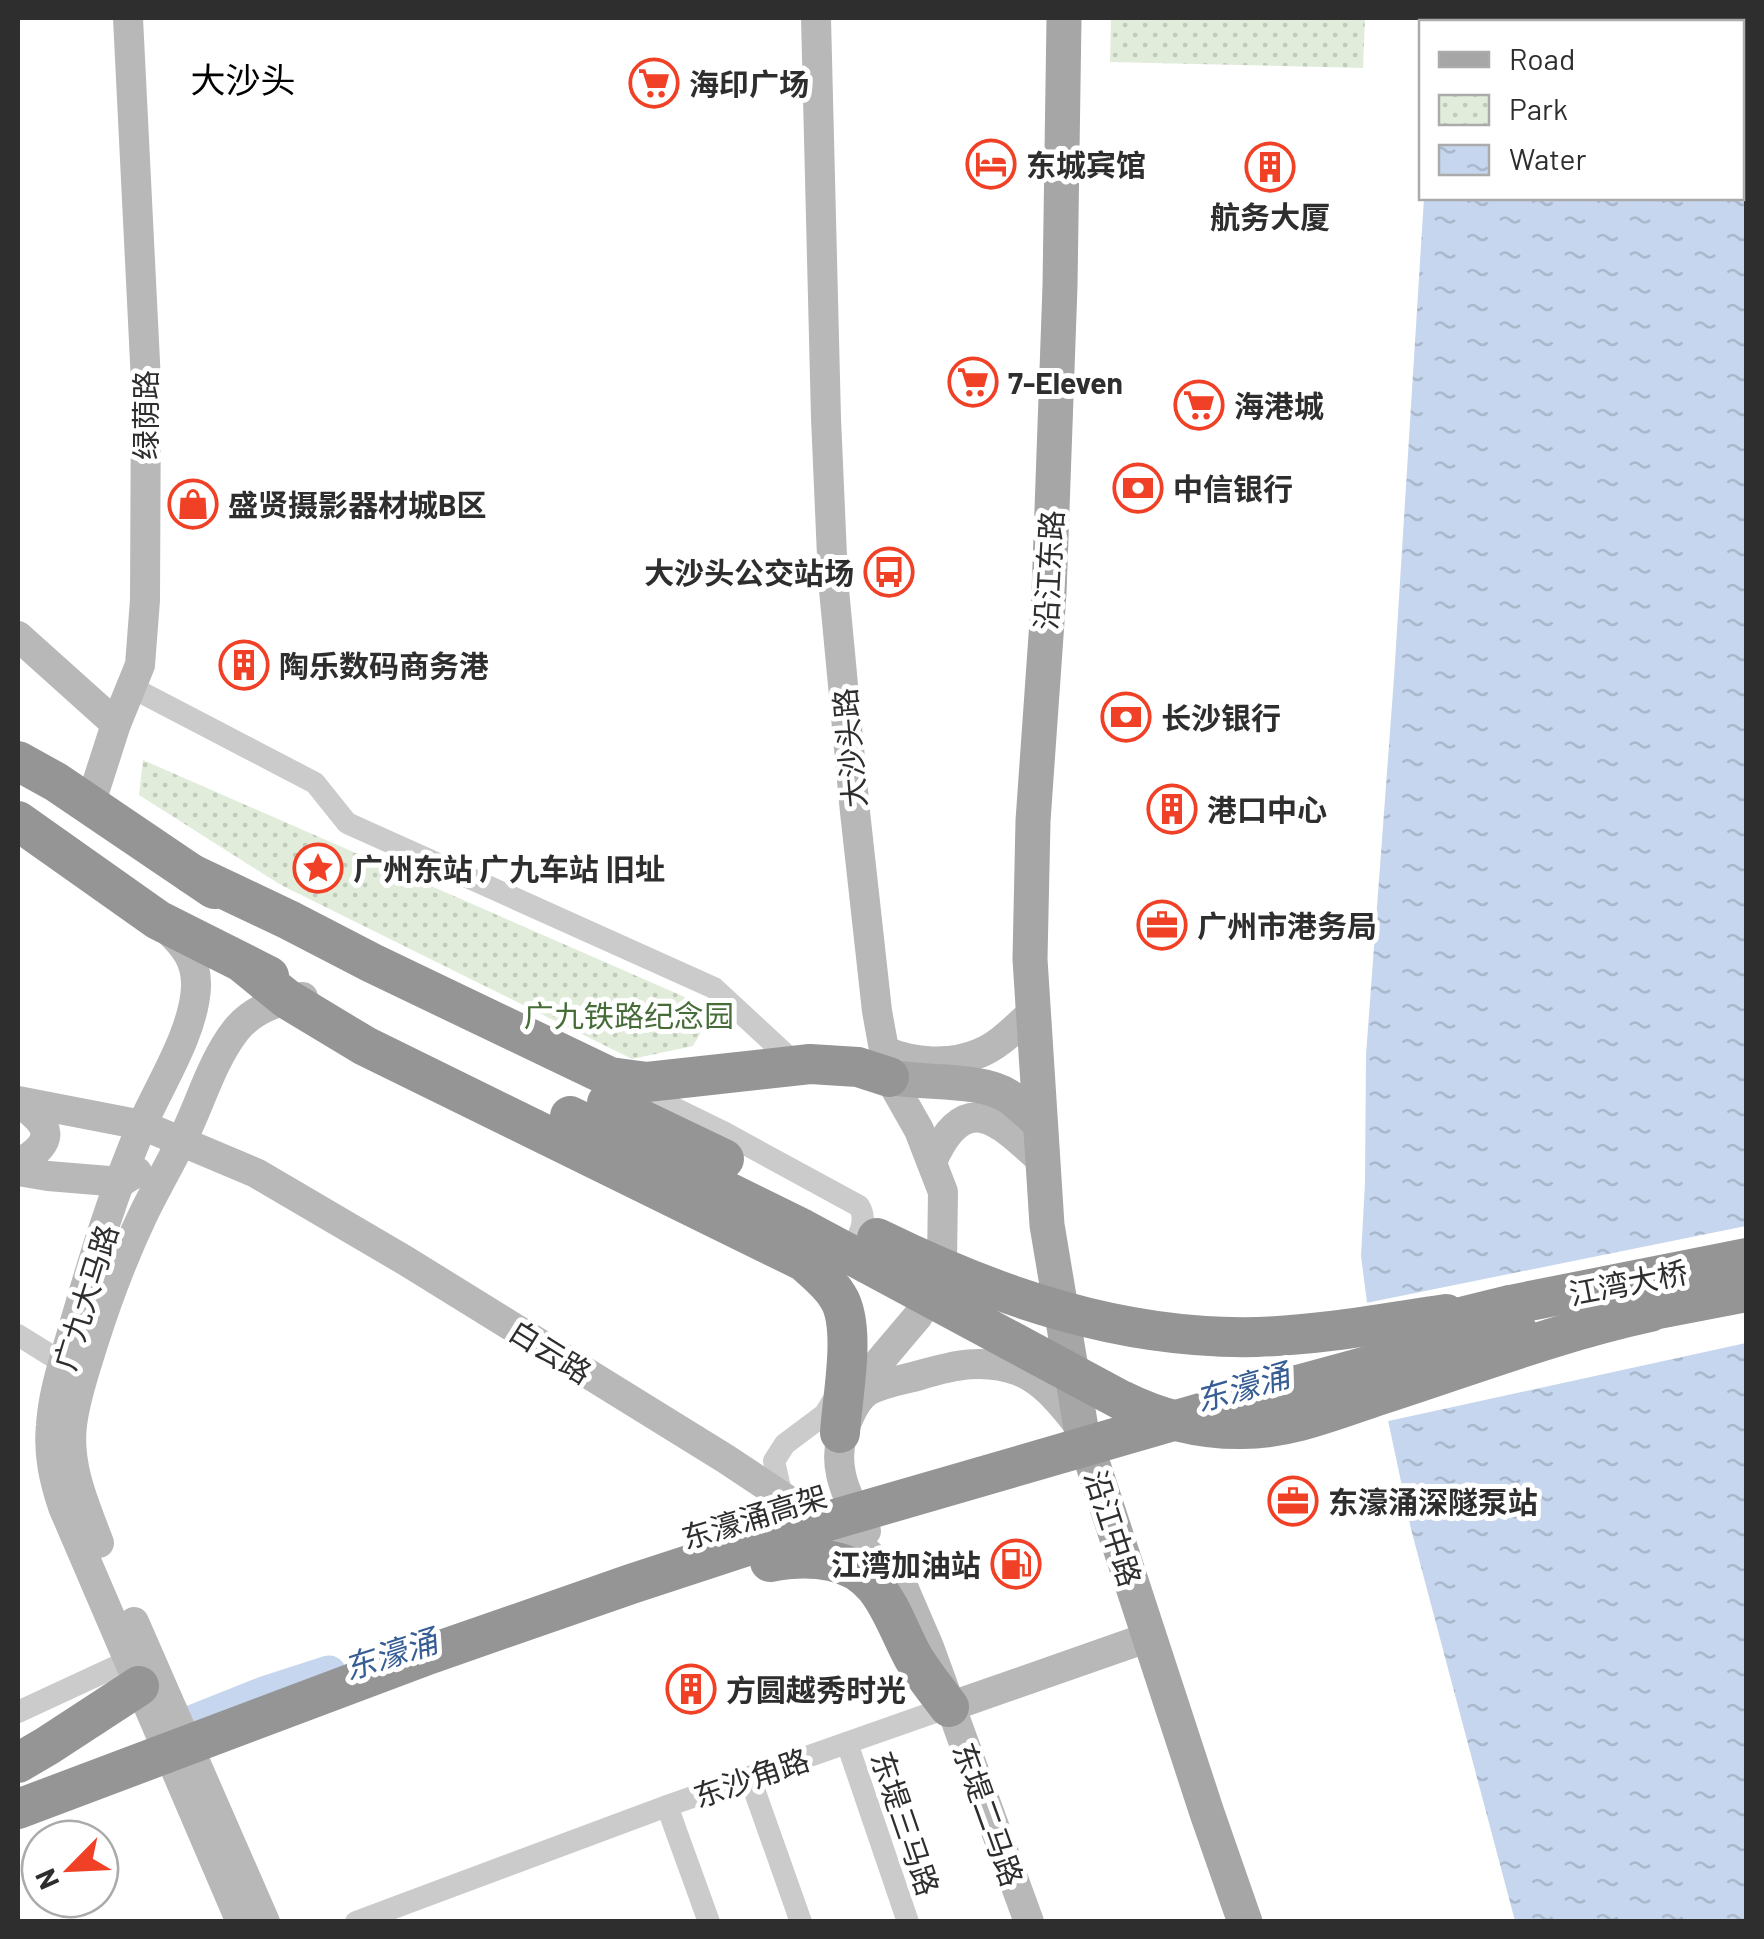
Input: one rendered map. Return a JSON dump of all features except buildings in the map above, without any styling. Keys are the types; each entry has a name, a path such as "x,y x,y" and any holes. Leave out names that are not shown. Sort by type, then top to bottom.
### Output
{"highway":[{"path":"18,762 56,782 340,973 412,1010 608,1090 876,1238 947,1272 1034,1304 1157,1330 1260,1337 1650,1312"},
{"path":"18,820 158,920 300,997 671,1164 803,1228 1121,1400 1180,1424 1242,1430 1286,1424 1574,1330 1650,1312"},
{"path":"300,997 364,1046 805,1262 840,1300 846,1321 848,1346 840,1433"},
{"path":"608,1090 796,1064 887,1064"},
{"name":"江湾大桥","path":"1514,1319 1746,1258"},
{"name":"江湾大桥","path":"1650,1312 1746,1292"},
{"name":"东濠涌高架","path":"18,1808 187,1763 527,1619 790,1532 1371,1365 1514,1319"},
{"name":"东濠涌高架","path":"18,1786 411,1632 807,1499 1240,1374 1514,1319"},
{"path":"187,1763 431,1675 770,1562 813,1558 862,1572 878,1590 914,1660 949,1707"},
{"path":"18,1762 48,1746 142,1675"}],"main road":[{"name":"绿荫路","path":"90,805 140,665 145,600 146,382 128,18"},
{"name":"大沙头路","path":"816,18 833,579 857,832 877,1012 887,1064 944,1192 942,1261 935,1287 918,1316 858,1387 840,1433"},
{"name":"沿江东路","path":"1039,1122 1030,960 1033,821 1049,593 1064,18"},
{"path":"18,636 116,724"},
{"path":"18,745 56,782"},
{"name":"广九大马路","path":"142,1675 63,1507 50,1455 51,1424 63,1363 92,1264 142,1125 180,1043 196,993 191,956 158,920"},
{"name":"广九大马路","path":"142,1675 74,1474 72,1424 110,1290 218,1062 235,1031 250,1016 300,997"},
{"path":"887,1064 903,1058 927,1062 980,1053 1032,1013"},
{"path":"887,1064 910,1081 988,1088 1008,1096 1039,1122"},
{"path":"18,1102 36,1114 44,1124 46,1136 42,1147 18,1167"},
{"name":"白云路","path":"18,1102 142,1125 256,1173 726,1458 869,1554 904,1588"},
{"path":"932,1162 950,1131 965,1120 981,1117 995,1120 1042,1161"},
{"name":"沿江中路","path":"1039,1122 1047,1225 1082,1428 1245,1922"},
{"path":"18,1167 48,1176 121,1182 181,1142"},
{"path":"904,1588 846,1494 839,1468 840,1433 866,1392 966,1363 993,1363 1022,1372 1048,1390 1082,1428"},
{"name":"东堤二马路","path":"904,1588 1029,1922"},
{"name":"东沙角路","path":"949,1707 1149,1637"},
{"path":"142,1675 265,1922"},
{"path":"187,1763 241,1922"}],"street":[{"path":"131,686 315,783 347,823 714,988 796,1064"},
{"path":"608,1090 725,1132 859,1206 864,1222 842,1259 821,1267 805,1262"},
{"path":"18,1335 63,1363"},
{"path":"782,1498 774,1461 785,1444 825,1414 844,1383"},
{"path":"18,1712 142,1675"},
{"name":"东沙角路","path":"356,1922 666,1806 949,1707"},
{"name":"东堤三马路","path":"846,1744 908,1922"},
{"path":"750,1778 801,1922"},
{"path":"666,1806 709,1922"}],"green space":[{"path":"1111,18 1365,18 1363,68 1110,62"},
{"name":"广九铁路纪念园","path":"143,760 687,998 705,1025 693,1046 632,1059 281,885 139,795"}],"water":[{"path":"1746,18 1746,1921 1515,1921 1411,1529 1373,1349 1361,1256 1366,1055 1424,200 1744,200 1744,20 1432,20"}],"pier":[{"path":"1746,1226 1746,1343 1384,1422 1361,1304"}],"waterway":[{"name":"东濠涌","path":"176,1729 329,1673"}],"place":[{"name":"海印广场","path":"654,83"},
{"name":"东城宾馆","path":"991,164"},
{"name":"航务大厦","path":"1270,167"},
{"name":"7-Eleven","path":"973,382"},
{"name":"海港城","path":"1199,405"},
{"name":"中信银行","path":"1138,488"},
{"name":"盛贤摄影器材城B区","path":"193,504"},
{"name":"大沙头公交站场","path":"889,572"},
{"name":"陶乐数码商务港","path":"244,665"},
{"name":"长沙银行","path":"1126,717"},
{"name":"港口中心","path":"1172,809"},
{"name":"广州东站 广九车站 旧址","path":"318,868"},
{"name":"广州市港务局","path":"1162,925"},
{"name":"东濠涌深隧泵站","path":"1293,1501"},
{"name":"江湾加油站","path":"1016,1564"},
{"name":"方圆越秀时光","path":"691,1689"}],"district":[{"name":"大沙头","path":"243,79"}]}
